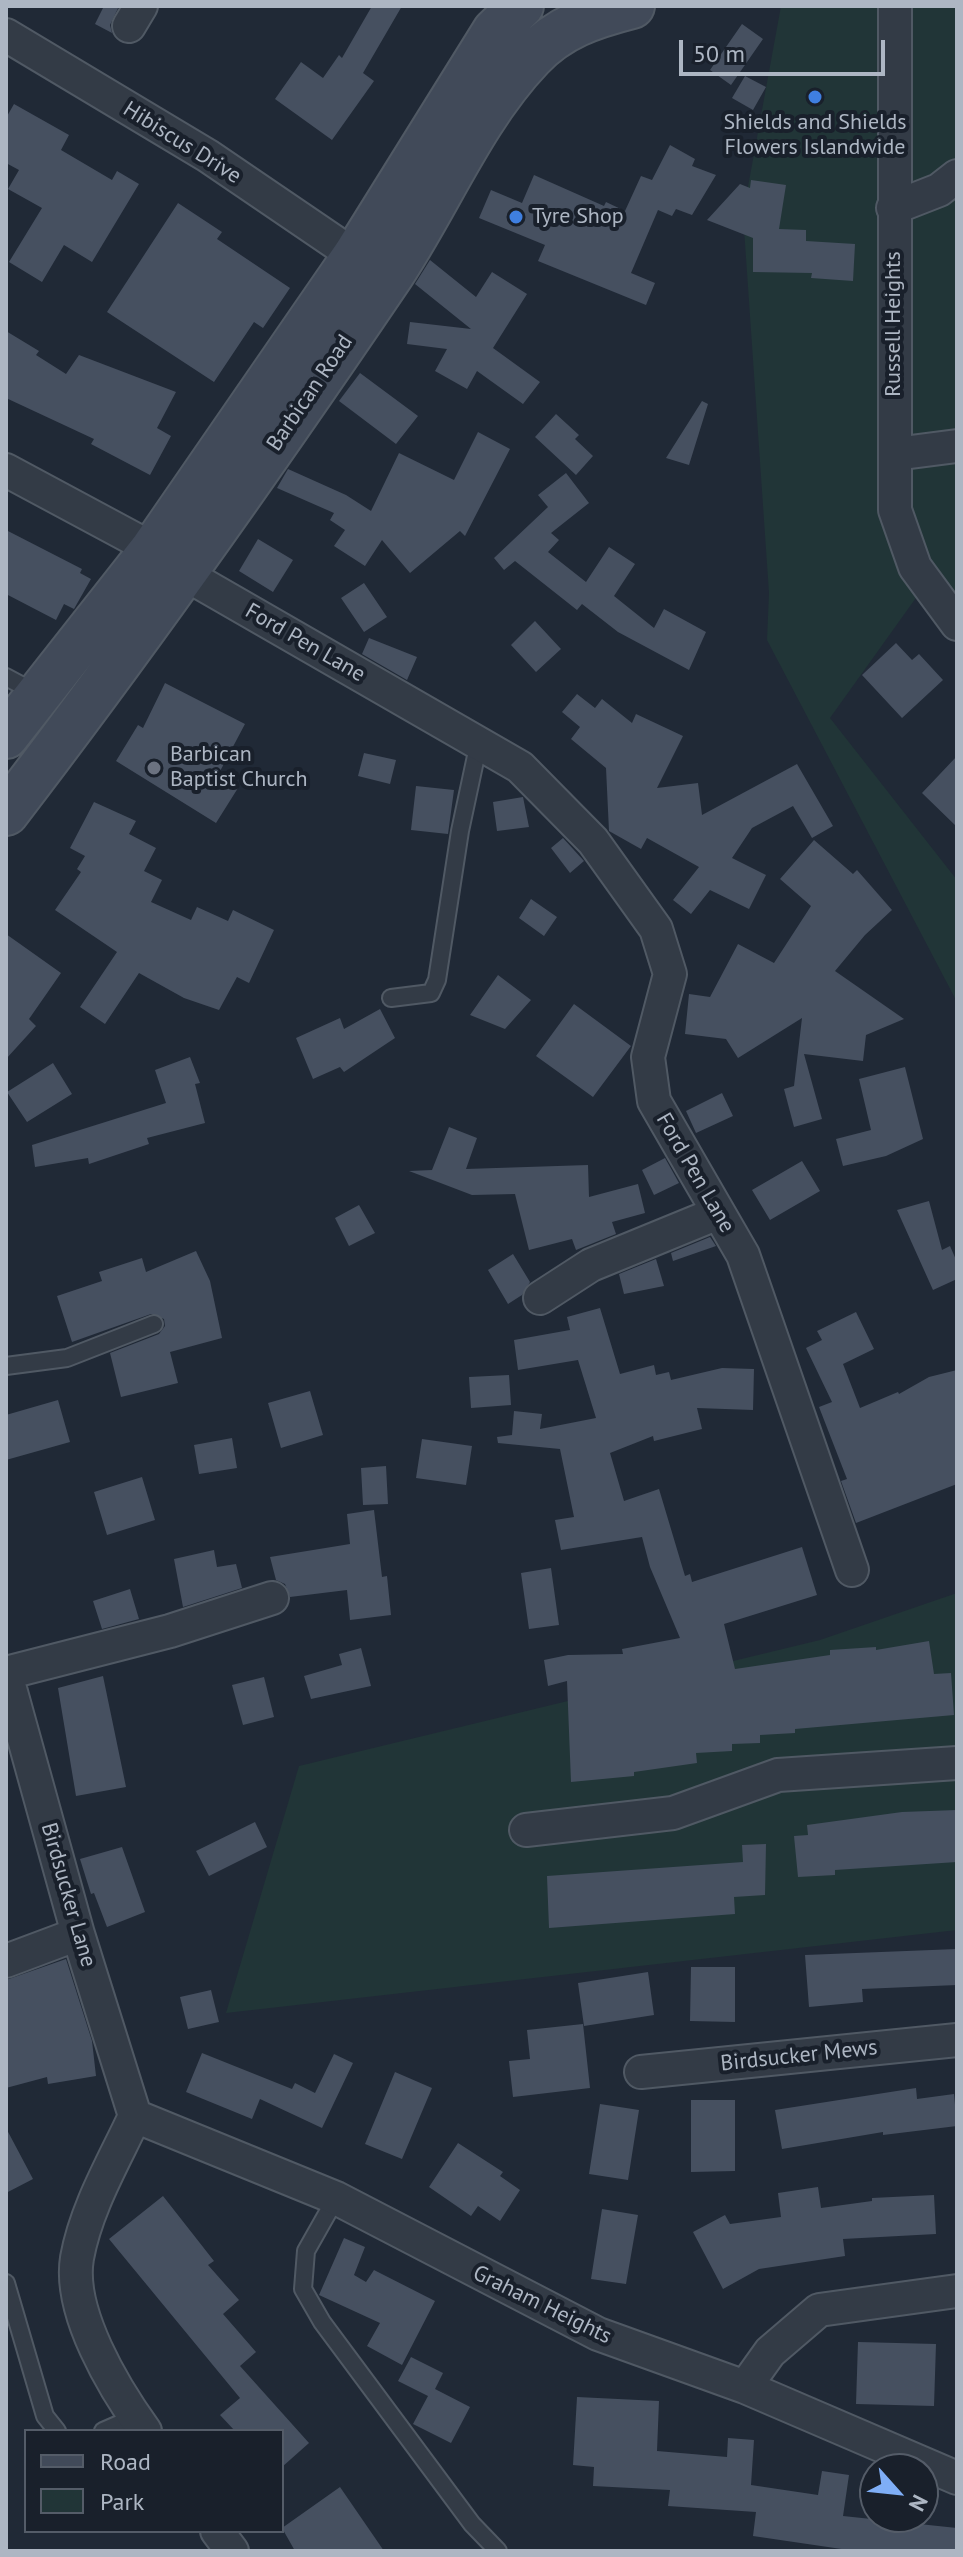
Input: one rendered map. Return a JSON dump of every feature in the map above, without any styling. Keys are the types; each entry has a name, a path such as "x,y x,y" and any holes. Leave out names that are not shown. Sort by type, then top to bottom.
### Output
{"main road":[{"name":"Barbican Road","path":"6,813 168,561 495,31 521,6"},
{"name":"Barbican Road","path":"6,736 22,686 168,561 389,277 492,103 532,56 561,31 592,16 632,6"}],"street":[{"name":"Russell Heights","path":"895,6 895,510 915,567 957,624"},
{"name":"Hibiscus Drive","path":"6,35 208,156 355,256"},
{"path":"893,208 939,190 957,176"},
{"path":"895,454 957,446"},
{"name":"Ford Pen Lane","path":"6,470 520,767 593,841 656,929 670,974 648,1057 654,1101 743,1255 852,1570"},
{"path":"540,1298 591,1265 718,1213"},
{"path":"6,1673 170,1631 272,1598"},
{"name":"Birdsucker Lane","path":"6,1673 78,1934 135,2116"},
{"path":"526,1830 673,1813 778,1775 957,1763"},
{"path":"6,1961 78,1934"},
{"name":"Birdsucker Mews","path":"641,2072 957,2040"},
{"path":"135,2116 92,2208 77,2260 81,2317 140,2424"},
{"name":"Graham Heights","path":"135,2116 336,2198 598,2334 745,2387 957,2478"},
{"path":"745,2387 770,2352 819,2310 957,2291"},
{"path":"218,2533 232,2551"}],"lane":[{"path":"391,998 431,993 437,980 460,831 479,742"},
{"path":"6,1366 67,1358 154,1324"},
{"path":"336,2198 306,2251 303,2289 322,2322 453,2499 498,2551"},
{"path":"6,2283 45,2416 55,2429"},
{"path":"114,2429 140,2424"}],"green space":[{"path":"781,6 957,6 957,614 923,588 830,718 957,880 957,1002 767,640 769,593 743,214"},
{"path":"957,1593 957,1930 226,2013 299,1766 820,1640"}],"building":[{"path":"104,6 119,6 110,25 112,33 95,24"},
{"path":"372,6 402,6 363,73 374,81 332,140 275,99 301,62 323,78 339,55 342,58"},
{"path":"742,24 763,39 731,85 710,70"},
{"path":"745,76 766,87 753,110 732,98"},
{"path":"14,104 69,135 61,150 112,180 117,171 139,184 92,262 64,245 42,282 9,262 42,208 8,189 19,170 6,163 6,118"},
{"path":"670,145 695,159 692,166 716,175 692,215 676,209 672,216 658,210 631,273 655,283 646,305 538,261 545,245 479,218 491,190 522,203 534,175 604,206 606,202 625,211 641,176 652,180"},
{"path":"751,180 786,185 779,229 806,230 806,241 855,244 853,281 811,278 812,273 753,272 753,238 707,220 740,184 750,188"},
{"path":"178,203 222,232 217,239 290,288 263,328 254,322 214,382 107,312"},
{"path":"430,260 476,297 492,272 527,294 493,348 540,382 523,404 477,371 467,389 435,371 447,349 407,344 410,322 471,329 415,284"},
{"path":"6,331 39,351 36,355 66,374 79,355 176,392 157,428 171,436 150,475 91,444 94,439 6,398"},
{"path":"360,373 418,416 396,444 339,401"},
{"path":"702,401 708,404 689,465 666,458"},
{"path":"556,414 579,435 575,439 593,456 576,475 535,437"},
{"path":"478,432 510,449 465,536 460,531 410,573 382,540 365,566 334,546 345,530 330,520 334,513 277,488 288,469 346,495 371,511 399,453 454,480"},
{"path":"566,473 589,503 551,533 559,540 548,552 586,582 609,547 635,564 614,596 654,628 664,609 706,632 689,670 618,632 582,604 577,610 515,561 504,570 494,558 548,507 538,495"},
{"path":"6,530 82,569 80,573 91,579 74,609 64,604 56,620 6,594"},
{"path":"258,539 293,560 273,592 239,571"},
{"path":"364,583 387,617 364,632 341,598"},
{"path":"535,621 561,649 536,672 511,645"},
{"path":"369,638 417,657 407,680 362,654"},
{"path":"896,643 912,660 919,654 943,680 902,718 862,675"},
{"path":"165,683 245,724 218,775 238,788 216,823 116,761 138,725 143,728"},
{"path":"577,694 595,708 602,699 632,723 636,714 683,736 657,788 698,783 702,815 797,764 833,826 812,838 793,806 752,828 732,858 766,875 749,909 710,890 691,914 673,900 699,867 647,838 641,849 609,831 606,768 571,739 580,727 562,712"},
{"path":"364,753 396,760 390,784 358,776"},
{"path":"957,756 957,827 922,793"},
{"path":"416,786 454,790 448,834 411,830"},
{"path":"523,797 529,827 497,831 493,802"},
{"path":"94,802 136,821 129,834 156,848 144,871 162,880 151,902 191,920 197,907 228,921 233,910 274,930 249,983 237,977 219,1010 184,998 139,973 105,1024 80,1007 117,952 55,910 81,872 77,869 85,856 70,848"},
{"path":"563,838 584,861 570,873 551,848"},
{"path":"814,840 853,874 857,870 892,910 865,935 835,971 904,1019 866,1035 863,1061 804,1054 822,1119 794,1127 784,1089 794,1086 802,1018 738,1058 726,1039 685,1034 689,994 710,997 738,944 774,963 811,906 780,879"},
{"path":"531,899 557,917 544,936 519,918"},
{"path":"6,934 61,973 29,1019 36,1026 6,1059"},
{"path":"498,975 531,1000 505,1029 470,1015"},
{"path":"574,1004 631,1046 593,1097 536,1056"},
{"path":"380,1009 395,1038 344,1072 340,1067 313,1079 296,1038 340,1018 344,1029"},
{"path":"190,1057 200,1083 195,1084 205,1123 147,1138 149,1144 89,1164 88,1158 35,1167 32,1145 166,1103 155,1070"},
{"path":"53,1063 72,1094 27,1122 7,1092"},
{"path":"905,1067 923,1139 886,1156 843,1166 836,1139 871,1130 859,1079"},
{"path":"722,1093 733,1116 696,1133 686,1111"},
{"path":"449,1127 477,1138 466,1169 588,1165 589,1197 638,1184 645,1213 612,1222 616,1234 576,1250 572,1239 529,1250 515,1194 472,1195 409,1171 432,1170"},
{"path":"665,1158 679,1183 654,1195 642,1170"},
{"path":"802,1161 820,1191 770,1220 752,1190"},
{"path":"929,1201 942,1250 950,1246 957,1262 957,1279 933,1290 897,1210"},
{"path":"359,1205 375,1233 349,1246 335,1218"},
{"path":"710,1237 716,1246 673,1261 671,1253"},
{"path":"196,1251 210,1281 222,1338 170,1352 178,1383 121,1397 110,1353 159,1334 165,1326 164,1319 151,1314 72,1342 57,1296 102,1281 99,1272 142,1258 146,1272"},
{"path":"513,1254 530,1282 522,1295 508,1304 488,1270"},
{"path":"656,1259 664,1286 624,1294 619,1274"},
{"path":"600,1308 620,1374 654,1365 656,1375 669,1372 671,1380 722,1368 754,1369 753,1410 697,1408 702,1429 654,1441 653,1436 610,1453 624,1501 659,1489 685,1576 690,1574 692,1582 802,1547 817,1595 724,1624 735,1669 830,1655 830,1650 876,1647 876,1650 929,1641 934,1674 951,1673 954,1715 760,1735 760,1743 732,1744 732,1751 696,1753 697,1763 634,1772 634,1776 571,1782 567,1681 548,1686 544,1660 568,1655 623,1654 622,1649 680,1638 650,1567 642,1537 561,1550 555,1520 574,1517 560,1449 498,1443 497,1437 512,1435 514,1411 542,1414 540,1429 596,1418 578,1360 518,1370 514,1340 570,1330 567,1317"},
{"path":"856,1312 874,1349 843,1364 860,1408 899,1394 929,1377 957,1370 957,1484 856,1523 841,1481 847,1479 819,1407 832,1402 806,1348 822,1340 817,1331"},
{"path":"509,1375 511,1405 471,1408 469,1377"},
{"path":"310,1391 323,1435 281,1448 268,1403"},
{"path":"58,1400 70,1442 6,1460 6,1415"},
{"path":"232,1438 237,1468 199,1474 194,1445"},
{"path":"422,1439 472,1446 466,1485 416,1478"},
{"path":"386,1466 388,1504 363,1505 361,1468"},
{"path":"142,1477 155,1520 107,1535 94,1492"},
{"path":"374,1510 382,1577 387,1576 391,1615 350,1620 347,1590 290,1597 285,1584 276,1580 270,1557 350,1544 347,1514"},
{"path":"214,1550 217,1567 236,1564 242,1588 183,1607 174,1559"},
{"path":"551,1568 559,1625 529,1629 521,1573"},
{"path":"130,1589 139,1619 102,1629 93,1601"},
{"path":"361,1648 371,1686 311,1699 304,1676 342,1665 339,1654"},
{"path":"103,1676 126,1787 76,1796 58,1688"},
{"path":"264,1677 274,1717 243,1725 232,1685"},
{"path":"957,1810 957,1862 835,1870 835,1875 798,1877 794,1836 808,1835 807,1825 902,1812"},
{"path":"255,1822 267,1847 209,1876 196,1851"},
{"path":"766,1844 765,1895 734,1897 735,1914 549,1928 547,1876 743,1862 742,1845"},
{"path":"122,1847 145,1912 107,1927 94,1893 91,1894 80,1859"},
{"path":"957,1949 957,1985 862,1989 863,2002 809,2007 805,1955"},
{"path":"66,1959 92,2041 96,2076 48,2084 47,2077 6,2088 6,1980"},
{"path":"691,1967 735,1967 735,2022 690,2021"},
{"path":"648,1972 654,2015 584,2026 578,1983"},
{"path":"211,1990 219,2022 188,2029 180,1997"},
{"path":"583,2024 590,2088 513,2097 509,2061 530,2059 527,2030"},
{"path":"202,2053 292,2089 295,2083 315,2093 334,2054 353,2063 322,2128 260,2099 252,2119 186,2092"},
{"path":"395,2072 432,2088 402,2159 365,2144"},
{"path":"916,2088 917,2099 954,2094 957,2126 883,2135 883,2132 782,2149 775,2110"},
{"path":"691,2100 735,2100 735,2171 691,2172"},
{"path":"600,2104 639,2110 628,2180 589,2174"},
{"path":"6,2128 33,2179 6,2193"},
{"path":"458,2143 503,2172 500,2176 520,2190 500,2221 478,2206 471,2216 429,2187"},
{"path":"818,2187 821,2208 872,2201 872,2198 934,2195 936,2234 843,2239 845,2256 759,2269 723,2289 693,2232 725,2215 730,2224 781,2217 778,2193"},
{"path":"163,2196 214,2261 208,2265 239,2300 223,2314 256,2352 240,2366 309,2443 284,2465 284,2429 233,2429 220,2415 240,2398 109,2239"},
{"path":"602,2209 638,2215 626,2284 591,2279"},
{"path":"344,2238 365,2247 354,2275 366,2282 374,2270 435,2301 402,2365 367,2346 380,2323 319,2295"},
{"path":"858,2342 936,2344 934,2406 856,2404"},
{"path":"411,2357 443,2373 435,2389 470,2407 451,2443 413,2424 428,2396 398,2381"},
{"path":"577,2397 659,2401 657,2451 727,2457 728,2438 754,2440 751,2485 818,2495 822,2471 849,2475 843,2516 859,2518 859,2533 939,2533 939,2526 957,2528 957,2551 855,2551 753,2536 756,2512 668,2506 670,2490 593,2486 594,2467 573,2465"},
{"path":"340,2487 384,2551 295,2551 284,2527"}],"place":[{"name":"Shields and Shields Flowers Islandwide","path":"815,97"},
{"name":"Tyre Shop","path":"516,217"},
{"name":"Barbican Baptist Church","path":"154,768"}]}
